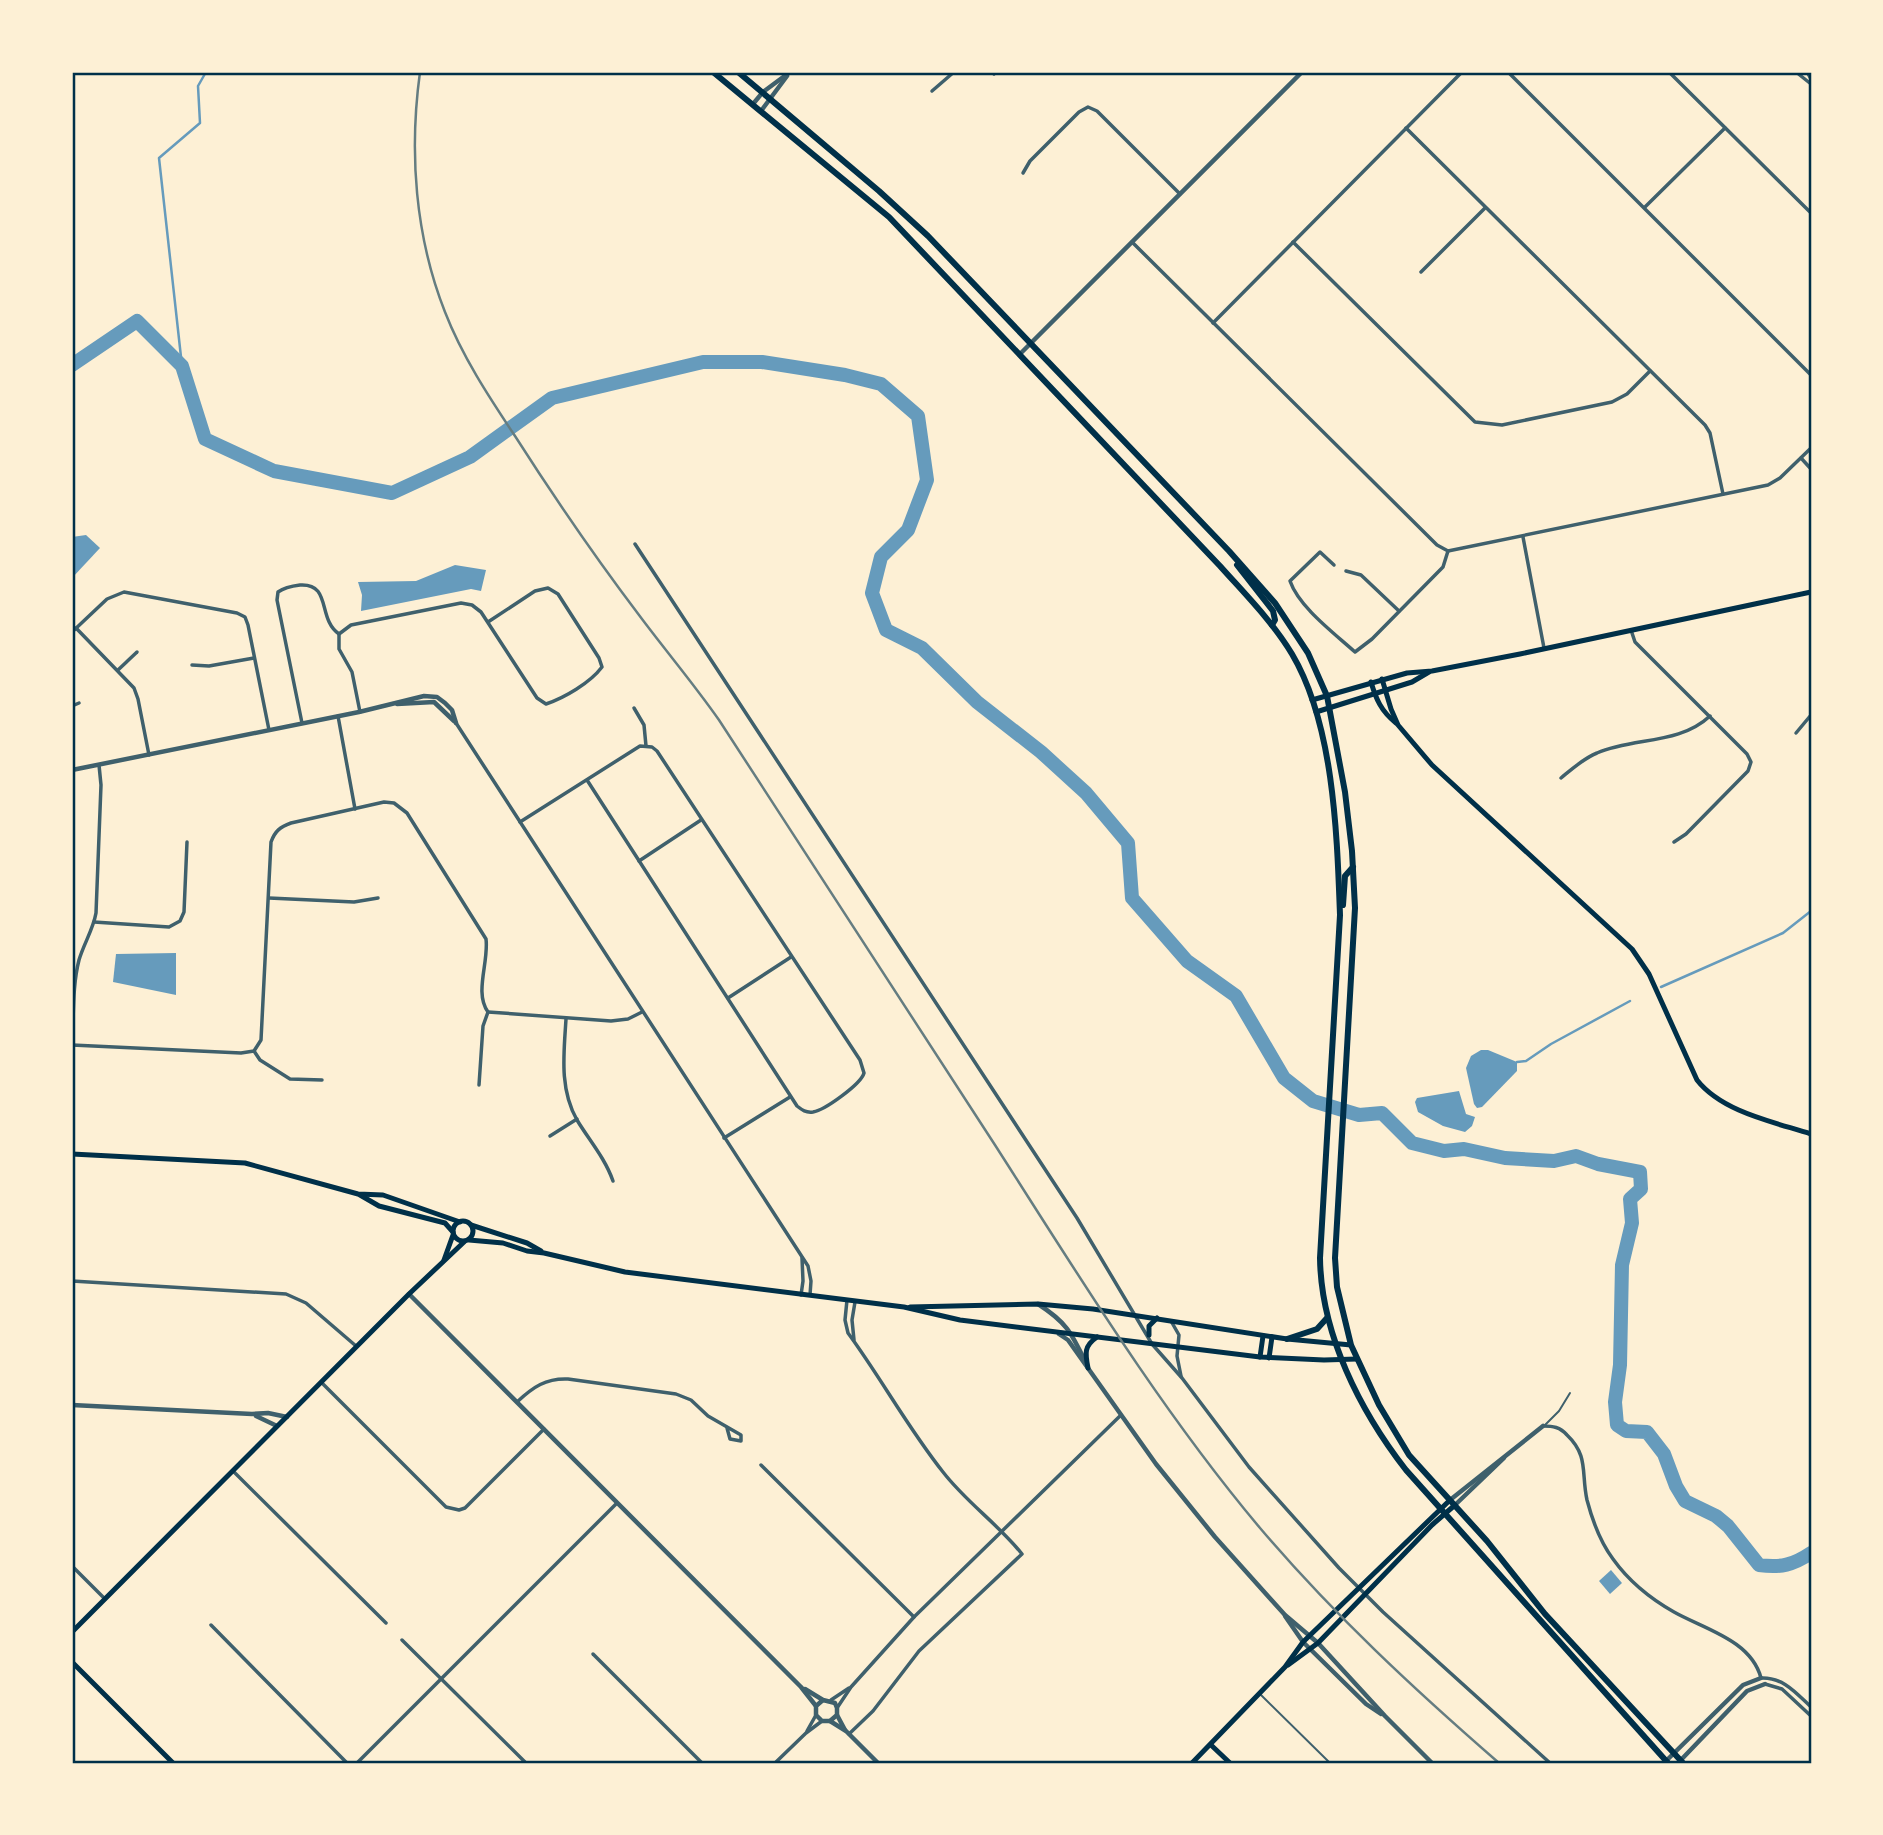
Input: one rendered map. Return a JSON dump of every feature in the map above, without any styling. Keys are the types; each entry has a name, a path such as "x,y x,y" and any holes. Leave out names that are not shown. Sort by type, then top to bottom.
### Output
{"highway":[{"path":"713,72 885,213 1220,566 1272,625 1291,653 1312,699 1322,735 1335,827 1340,915 1320,1258 1328,1317 1335,1345 1381,1437 1406,1470 1666,1762"},
{"path":"737,72 898,207 1032,343 1230,551 1286,617 1308,653 1327,696 1345,792 1353,867 1355,908 1335,1258 1337,1287 1351,1345 1403,1446 1487,1541 1566,1638 1680,1762"},
{"path":"1230,551 1236,565 1273,611 1275,620 1272,625"},
{"path":"1338,945 1343,927 1345,876 1353,867"},
{"path":"1287,1339 1317,1329 1328,1317"}],"main road":[{"path":"1312,699 1406,673 1432,671 1544,649 1811,592"},
{"path":"1316,712 1412,682 1432,671"},
{"path":"1382,679 1398,725"},
{"path":"1371,682 1382,710 1432,765 1632,949 1649,974 1703,1088 1728,1105 1811,1134"},
{"path":"72,1154 245,1163 358,1194 383,1195 527,1242 544,1253"},
{"path":"358,1194 379,1206 445,1223 457,1240 503,1243 527,1251 625,1272 904,1307 960,1320 1178,1348 1269,1358 1357,1359"},
{"path":"444,1259 454,1226 460,1222"},
{"path":"72,1632 444,1259 467,1241 474,1231 471,1225"},
{"path":"904,1307 1038,1304 1136,1315 1263,1336 1351,1345"},
{"path":"960,1320 957,1311 961,1305"},
{"path":"1149,1335 1149,1326 1157,1318"},
{"path":"1260,1357 1263,1336"},
{"path":"1088,1368 1085,1350 1097,1337"},
{"path":"1269,1358 1272,1337"},
{"path":"1285,1667 1303,1642 1452,1503"},
{"path":"1192,1763 1285,1667 1318,1643 1443,1510"},
{"path":"72,1662 173,1763"},
{"path":"1211,1745 1230,1763"}],"street":[{"path":"753,104 763,92 790,72"},
{"path":"761,111 790,72"},
{"path":"932,91 954,72"},
{"path":"1020,354 1302,72"},
{"path":"1213,323 1462,72"},
{"path":"1508,72 1811,375"},
{"path":"1669,72 1811,213"},
{"path":"1796,72 1811,84"},
{"path":"1807,72 1811,79"},
{"path":"1023,173 1036,154 1079,112 1088,107 1097,111 1180,194"},
{"path":"1406,128 1707,429 1723,494"},
{"path":"1645,208 1725,128"},
{"path":"1421,272 1485,208"},
{"path":"1132,242 1437,545 1448,551 1775,482 1811,448"},
{"path":"1293,242 1475,422 1502,425 1612,402 1627,394 1650,371"},
{"path":"1801,458 1811,469"},
{"path":"1523,537 1544,649"},
{"path":"635,544 1077,1218 1152,1344 1182,1378 1249,1467 1364,1595 1550,1763"},
{"path":"1334,565 1320,552 1290,581 1293,591 1355,652 1443,567 1448,551"},
{"path":"1346,571 1361,575 1399,611"},
{"path":"302,723 277,600 278,592 285,587 315,587 322,596 327,620 339,634 339,649 352,672 360,712"},
{"path":"339,634 352,625 461,603 471,605 481,612 537,698 545,704 555,701 596,675 602,667 558,594 548,588 535,591 488,622"},
{"path":"72,632 107,598 124,592 237,613 245,617 269,730"},
{"path":"76,628 136,693 149,755"},
{"path":"1631,630 1635,642 1747,754 1751,762 1748,771 1686,834 1674,842"},
{"path":"117,670 136,652"},
{"path":"192,665 209,666 254,658"},
{"path":"72,770 360,712 424,696 437,697 452,710 456,723 808,1265 810,1296"},
{"path":"72,706 79,703"},
{"path":"634,708 644,725 646,746"},
{"path":"1796,733 1811,715"},
{"path":"338,716 355,809"},
{"path":"1561,778 1594,754 1685,733 1710,716"},
{"path":"520,822 587,780 635,750 646,746 657,751 860,1060 864,1073 858,1084 815,1112 801,1110 790,1097 587,780"},
{"path":"99,765 102,785 94,922 77,972 72,1045 240,1054 254,1051 261,1040 271,842 274,834 282,826 384,802 394,803 407,813 486,939 488,949 482,998 488,1012 483,1027 479,1085"},
{"path":"639,861 702,819"},
{"path":"94,922 169,927 180,921 184,912 187,842"},
{"path":"269,898 354,902 378,898"},
{"path":"728,998 791,957"},
{"path":"488,1012 620,1021 642,1012"},
{"path":"566,1019 564,1078 572,1110 613,1181"},
{"path":"254,1051 260,1060 290,1079 322,1080"},
{"path":"724,1138 790,1097"},
{"path":"550,1136 577,1119"},
{"path":"801,1256 801,1295"},
{"path":"72,1281 286,1294 306,1303 357,1347"},
{"path":"409,1294 802,1687 816,1706 816,1715 806,1733"},
{"path":"847,1300 846,1327 943,1473 963,1495 1003,1530 1022,1554 919,1651 873,1711 848,1733"},
{"path":"855,1342 852,1320 856,1302"},
{"path":"1038,1304 1058,1317 1072,1334 1088,1368"},
{"path":"1171,1321 1179,1335 1177,1363 1182,1378"},
{"path":"1055,1331 1068,1340 1156,1464 1285,1615 1303,1642 1366,1704 1385,1716"},
{"path":"517,1402 531,1389 544,1382 568,1380 676,1394 691,1400 708,1416 737,1431 741,1435 741,1441 730,1439 727,1428"},
{"path":"322,1383 436,1497 452,1509 465,1507 544,1429"},
{"path":"72,1405 268,1413 287,1417"},
{"path":"252,1414 277,1426"},
{"path":"848,1733 837,1715 837,1708 851,1687 914,1617 1121,1415"},
{"path":"1452,1503 1543,1426 1562,1430 1574,1441 1581,1453 1586,1494 1595,1525 1611,1557 1623,1572 1672,1611 1745,1651 1757,1664 1761,1678"},
{"path":"761,1465 914,1617"},
{"path":"233,1471 386,1623"},
{"path":"356,1763 617,1503"},
{"path":"72,1566 105,1599"},
{"path":"1285,1615 1311,1635 1432,1763"},
{"path":"211,1625 347,1763"},
{"path":"402,1640 526,1763"},
{"path":"593,1654 702,1763"},
{"path":"1666,1762 1743,1685 1761,1678 1776,1678 1787,1684 1811,1707"},
{"path":"1680,1762 1747,1691 1765,1684 1782,1689 1811,1716"},
{"path":"802,1687 823,1700 831,1700 851,1687"},
{"path":"816,1706 823,1700"},
{"path":"831,1700 837,1708"},
{"path":"816,1715 822,1721"},
{"path":"830,1721 837,1715"},
{"path":"775,1763 806,1733 822,1721 830,1721 848,1733 878,1763"}],"lane":[{"path":"1543,1426 1559,1411 1570,1394"},
{"path":"1259,1693 1330,1763"}],"water":[{"path":"86,535 100,548 72,578 72,537"},
{"path":"455,565 486,570 481,591 471,589 361,611 362,595 358,582 416,581"},
{"path":"176,953 176,995 113,982 116,954"},
{"path":"1481,1050 1488,1050 1517,1062 1517,1071 1482,1107 1477,1108 1466,1068 1471,1056"},
{"path":"1459,1091 1466,1114 1475,1117 1472,1126 1465,1132 1443,1126 1418,1112 1415,1102 1417,1098"},
{"path":"1611,1570 1622,1583 1610,1594 1599,1581"}],"waterway":[{"path":"182,366 159,158 200,123 198,86 206,72"},
{"path":"72,365 137,321 182,366 205,439 274,471 392,493 470,457 552,398 703,362 762,362 845,375 881,384 918,416 927,480 908,530 881,557 872,593 886,630 922,648 977,702 1041,752 1086,793 1128,843 1132,898 1187,961 1236,996 1284,1078 1313,1101 1359,1115 1382,1113 1412,1143 1444,1151 1464,1149 1505,1158 1554,1161 1576,1156 1598,1164 1640,1172 1641,1189 1630,1199 1632,1223 1622,1265 1620,1365 1615,1402 1617,1425 1626,1431 1647,1432 1664,1454 1685,1501 1716,1516 1728,1526 1759,1565 1786,1565 1811,1553"},
{"path":"1661,987 1783,933 1811,911"},
{"path":"1517,1062 1526,1061 1551,1044 1630,1001"}],"railway":[{"path":"420,72 415,163 427,254 452,328 495,406 591,549 719,720 1089,1292 1188,1436 1260,1528 1316,1591 1436,1708 1499,1763"}]}
